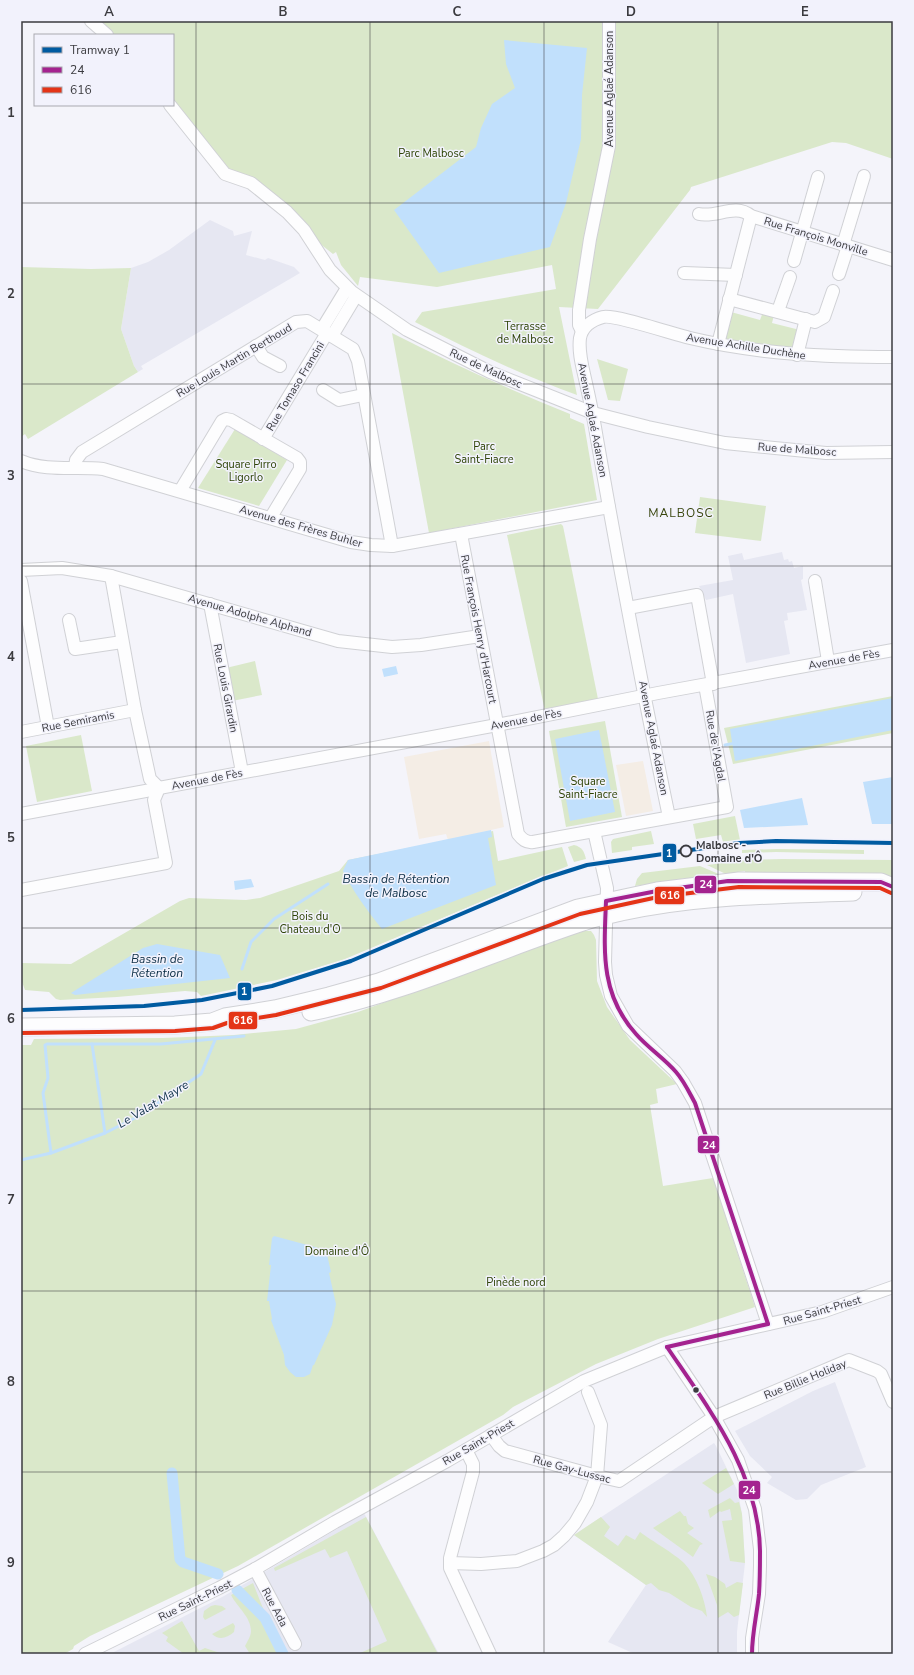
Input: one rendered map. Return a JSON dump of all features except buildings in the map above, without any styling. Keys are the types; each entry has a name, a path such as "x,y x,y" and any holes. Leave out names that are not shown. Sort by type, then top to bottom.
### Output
{"main road":[{"path":"21,1027 144,1026 212,1022 225,1017 275,1009 379,982 578,908 657,891 739,881 881,882 892,886"},
{"path":"606,902 672,902 724,897 880,890 892,886"}],"street":[{"path":"91,21 106,34"},
{"name":"Avenue Aglaé Adanson","path":"610,21 609,146 590,239 579,310 579,325 582,331 580,343 581,359 593,413 644,696 669,817"},
{"name":"Rue de Malbosc","path":"171,106 225,174 251,183 278,204 302,227 330,270 351,292 407,330 490,372 593,413 648,427 725,443 826,453 893,452"},
{"path":"839,274 864,176"},
{"path":"794,261 818,177"},
{"path":"699,214 711,215 735,209 751,216"},
{"name":"Rue François Monville","path":"718,344 751,216 893,260"},
{"path":"684,273 736,275"},
{"path":"778,312 790,277"},
{"path":"729,299 815,322 824,317 833,291"},
{"name":"Rue Tomaso Francini","path":"263,439 351,292"},
{"name":"Avenue Achille Duchène","path":"582,331 587,325 596,319 606,316 615,316 665,332 718,344 796,355 893,357"},
{"path":"796,355 806,319"},
{"name":"Rue Louis Martin Berthoud","path":"75,467 76,460 82,452 296,322 307,321 353,349 358,361 363,395 392,546"},
{"path":"256,346 263,357 280,366"},
{"path":"323,390 339,400 363,395"},
{"path":"180,491 222,421 226,419 231,420 297,458 300,462 300,469 271,518"},
{"name":"Avenue des Frères Buhler","path":"21,461 46,467 103,469 351,542 371,545 392,546 609,507"},
{"name":"Rue François Henry d'Harcourt","path":"461,534 518,834 522,839 533,842 594,831"},
{"name":"Avenue Adolphe Alphand","path":"21,570 62,568 111,576 338,640 366,645 392,647 422,645 480,636"},
{"path":"21,890 166,863 154,800 155,789 150,779 135,710 111,576"},
{"path":"21,581 48,727"},
{"path":"815,581 828,661"},
{"name":"Rue de l'Agdal","path":"628,608 697,595 727,807 669,817"},
{"name":"Rue Louis Girardin","path":"210,604 242,772"},
{"path":"69,620 75,649 122,642"},
{"name":"Avenue de Fès","path":"21,814 497,725 828,661 893,650"},
{"name":"Rue Semiramis","path":"21,732 135,710"},
{"path":"669,817 594,831 606,902 604,962 606,975 611,996 628,1026 675,1071 695,1103 768,1324"},
{"name":"Rue Saint-Priest","path":"85,1654 255,1569 335,1522 466,1450 584,1381 667,1347 822,1312 893,1288"},
{"path":"667,1347 714,1417 738,1460 755,1509 760,1566 752,1638 752,1654"},
{"name":"Rue Billie Holiday","path":"714,1417 849,1360 881,1374 890,1388 893,1402"},
{"path":"450,1563 481,1564 517,1561 548,1548 564,1536 575,1523 587,1502 598,1476 601,1425 588,1392"},
{"name":"Rue Gay-Lussac","path":"491,1434 499,1446 505,1451 619,1481 714,1417"},
{"path":"466,1450 473,1464 473,1472 450,1568 490,1654"},
{"name":"Rue Ada","path":"255,1569 295,1644"}],"shaded area":[{"path":"210,220 233,231 234,236 252,231 246,255 265,260 268,258 294,267 300,273 141,366 143,369 138,372 134,366 121,329 131,268 148,262 169,250"},
{"path":"782,552 784,560 788,559 789,562 792,561 794,568 803,566 803,579 801,580 807,610 787,613 788,620 784,621 790,654 746,663 733,594 706,600 699,586 733,580 728,556 742,553 744,560"},
{"path":"489,741 504,827 448,840 446,834 419,839 404,757"},
{"path":"643,761 653,811 626,816 616,765"},
{"path":"835,1382 866,1467 821,1485 807,1499 796,1500 767,1483 772,1477 750,1456 735,1431 813,1391"},
{"path":"714,1443 738,1492 742,1514 745,1563 737,1632 737,1654 635,1654 608,1642 646,1585 574,1535"},
{"path":"364,1513 439,1654 110,1654 224,1596"}],"green space":[{"name":"Parc Malbosc","path":"99,21 893,21 893,159 846,143 832,142 691,187 598,309 559,307 577,395 495,361 415,322 422,312 556,289 552,265 437,287 360,277 358,286 341,265 336,252 333,254 238,179 174,104 174,34 101,34"},
{"path":"21,267 91,269 131,268 121,329 134,366 138,372 28,439 25,434 21,437"},
{"path":"731,312 760,320 763,312 774,315 772,323 800,330 795,350 727,341 724,338"},
{"name":"Parc Saint-Fiacre","path":"392,333 481,376 570,414 570,418 584,424 597,500 429,533"},
{"path":"597,359 628,369 620,401 608,400"},
{"name":"Square Pirro Ligorlo","path":"235,429 287,460 259,506 198,488"},
{"path":"700,497 766,506 761,541 695,533"},
{"path":"561,524 563,526 598,699 545,711 507,535"},
{"path":"255,661 262,695 232,701 226,668"},
{"path":"893,696 893,733 733,764 724,728"},
{"name":"Square Saint-Fiacre","path":"605,721 622,817 566,827 549,731"},
{"path":"81,735 92,791 37,802 26,746"},
{"path":"735,816 740,840 723,842 721,835 696,839 693,824"},
{"name":"Bois du Chateau d'O","path":"493,831 498,861 562,847 568,866 345,959 277,980 201,996 197,992 185,991 60,1000 56,999 49,992 25,990 21,979 21,963 71,964 180,901 189,898 246,900 260,898 339,871 348,860"},
{"path":"651,831 654,844 632,847 632,850 612,853 611,842 613,839"},
{"path":"574,845 582,850 586,859 574,862 568,847"},
{"path":"742,850 864,850 864,854 776,852 742,853"},
{"path":"747,860 893,860 893,879 745,874 745,871 738,872 738,874 728,875 707,865"},
{"path":"700,866 721,875 704,880 687,878 635,886 637,879 642,873"},
{"name":"Domaine d'Ô","path":"579,931 591,931 596,940 597,981 607,1007 630,1040 677,1084 656,1089 658,1103 650,1105 663,1186 713,1178 755,1307 658,1339 596,1364 513,1407 503,1415 238,1566 90,1636 64,1654 21,1654 21,1045 31,1045 34,1039 163,1038 234,1035 296,1029 358,1012"},
{"path":"726,1468 734,1484 718,1494 702,1483"},
{"path":"730,1498 735,1503 739,1502 742,1514 745,1563 730,1561 722,1521 732,1520 730,1509 720,1511 710,1518 708,1510"},
{"path":"680,1511 684,1516 686,1516 688,1524 694,1528 687,1533 703,1544 700,1545 693,1557 653,1528"},
{"path":"366,1517 438,1654 358,1654 387,1641 347,1551 330,1558 325,1549 275,1571 274,1568"},
{"path":"601,1517 610,1527 604,1536 618,1546 626,1535 635,1540 640,1532 684,1563 700,1588 707,1617 702,1611 691,1607 669,1593 659,1590 651,1583 646,1585 574,1535"},
{"path":"706,1574 715,1577 725,1584 726,1588 737,1582 743,1583 739,1615 734,1617 728,1612 718,1618 717,1605"},
{"path":"253,1583 281,1654 250,1654 245,1646 251,1631 249,1621 231,1595"},
{"path":"215,1605 222,1606 226,1609 205,1620 203,1617 204,1611"},
{"path":"182,1621 199,1651 205,1648 223,1654 184,1654 166,1641 168,1637 162,1633"},
{"path":"233,1623 235,1626 234,1632 229,1636 220,1638 212,1634"}],"water":[{"path":"504,40 587,48 582,95 581,139 566,203 550,247 439,273 394,210 476,147 481,128 492,104 515,88 506,64"},
{"path":"396,666 398,674 384,677 382,669"},
{"path":"893,698 893,730 735,761 730,729"},
{"name":"Square Saint-Fiacre","path":"599,730 615,812 570,821 555,739"},
{"path":"893,777 893,824 872,824 863,782"},
{"path":"802,798 808,825 744,828 740,810"},
{"name":"Bassin de Rétention de Malbosc","path":"491,830 492,837 488,838 496,885 382,929 356,894 343,871 348,860"},
{"path":"251,879 254,887 235,890 234,881"},
{"name":"Bassin de Rétention","path":"157,944 220,955 230,978 75,995 71,993 143,948"},
{"path":"274,1236 326,1250 331,1272 329,1273 336,1304 332,1325 310,1374 304,1377 296,1377 285,1365 284,1355 271,1320 269,1301 267,1301 271,1265 269,1265 272,1238"}],"waterway":[{"path":"725,745 736,743"},
{"name":"Le Valat Mayre","path":"242,969 251,942 274,919 328,884"},
{"path":"51,1153 43,1093 48,1078 45,1045 161,1044 244,1036"},
{"name":"Le Valat Mayre","path":"21,1160 51,1153 105,1133 137,1117 201,1074 215,1040"},
{"path":"92,1044 105,1133"},
{"path":"172,1473 180,1559 183,1562 218,1574"},
{"path":"237,1590 265,1618 283,1654"}],"tram line":[{"name":"1","path":"21,1010 144,1006 202,1000 272,986 351,961 543,879 587,865 739,843 776,841 893,843"}],"transit line":[{"name":"24","path":"768,1324 695,1103 679,1075 636,1034 624,1019 610,988 605,955 606,901 657,891 728,881 881,882 893,887"},
{"name":"616","path":"21,1033 175,1031 213,1028 227,1023 276,1015 381,988 580,914 658,897 739,887 880,888 891,893"},
{"name":"24","path":"667,1347 768,1324"},
{"name":"24","path":"667,1347 715,1418 729,1443 751,1495 757,1522 760,1551 759,1594 752,1654"}],"place":[{"name":"Malbosc - Domaine d'Ô","path":"686,851"}],"district":[{"name":"MALBOSC","path":"681,513"}],"park label":[{"name":"Terrasse de Malbosc","path":"525,332"},
{"name":"Pinède nord","path":"516,1282"}]}
